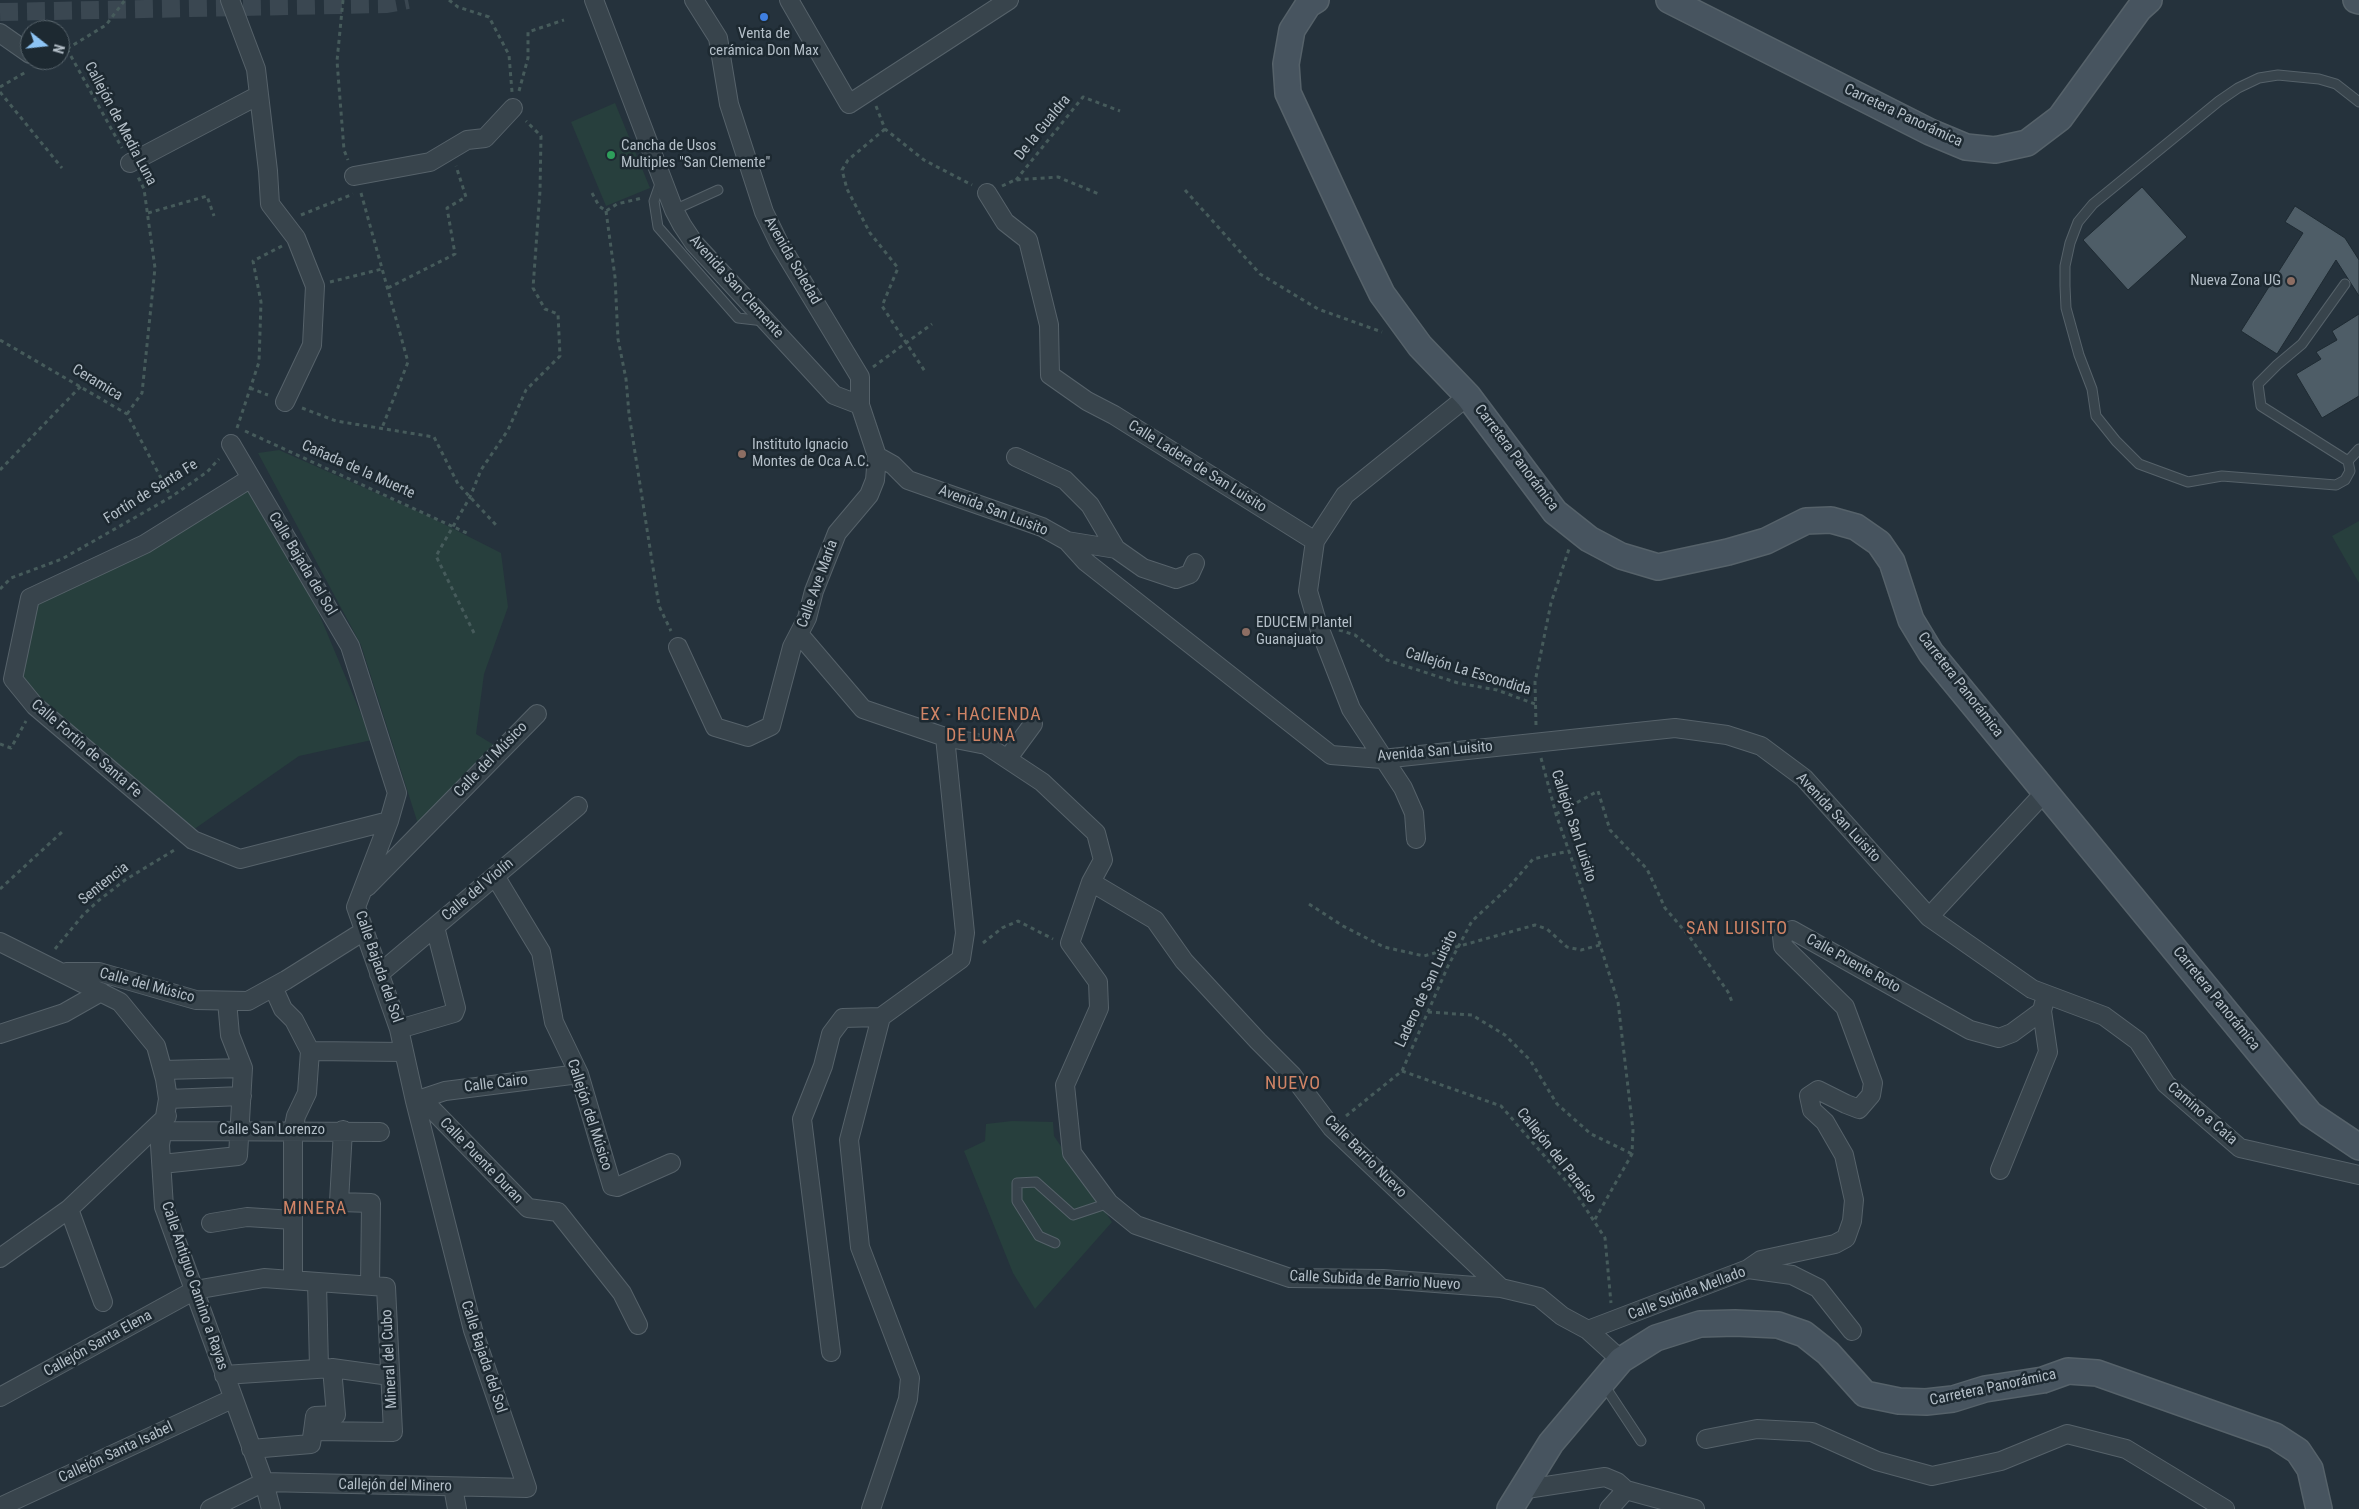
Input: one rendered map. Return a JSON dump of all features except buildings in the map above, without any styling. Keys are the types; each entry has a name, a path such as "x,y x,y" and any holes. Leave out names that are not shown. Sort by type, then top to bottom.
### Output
{"street":[{"path":"230,0 256,69 270,204 296,238 315,286 312,345 285,402"},
{"name":"Avenida San Clemente","path":"594,0 674,210 694,243 834,394 860,405"},
{"name":"Avenida Soledad","path":"695,0 718,38 729,104 764,212 779,243 860,377"},
{"path":"789,0 849,104 1009,0"},
{"name":"Carretera Panorámica","path":"1316,0 1308,5 1292,30 1286,64 1288,93 1382,294 1420,346 1468,396 1556,512 1589,539 1621,556 1658,567 1728,552 1766,541 1806,522 1831,520 1856,527 1878,543 1892,562 1911,620 1931,653 2310,1114 2359,1147"},
{"name":"Carretera Panorámica","path":"1669,0 1930,132 1966,147 1995,150 2027,143 2060,118 2139,9 2149,0"},
{"path":"0,33 20,47"},
{"path":"130,163 259,95"},
{"path":"357,184 430,162 467,140 485,138 513,108"},
{"name":"Calle Ladera de San Luisito","path":"987,194 1005,222 1028,240 1049,324 1050,375 1087,401 1114,415 1315,541"},
{"path":"860,377 860,405 877,456"},
{"path":"1416,839 1414,813 1403,788 1351,710 1317,622 1308,591 1315,541 1345,495 1468,396"},
{"name":"Calle Bajada del Sol","path":"234,436 251,478 350,646 397,793 389,821 356,907 399,1029 418,1100 472,1330 527,1488"},
{"name":"Avenida San Luisito","path":"877,456 893,465 908,480 1042,527 1067,541 1086,562 1331,755 1382,759 1675,728 1727,735 1761,746 1804,778 1929,917 2032,988 2046,993"},
{"name":"Calle Ave María","path":"799,634 807,618 814,591 837,533 869,494 875,480 877,456"},
{"path":"1016,457 1065,480 1090,505 1116,549 1143,568 1176,579 1190,574 1195,564"},
{"name":"Calle Fortín de Santa Fe","path":"251,478 145,544 30,598 13,679 34,706 193,840 240,859 389,821"},
{"path":"1067,541 1116,549"},
{"path":"678,647 715,727 748,737 771,726 792,647 799,634 863,709 945,737 986,746 1008,758 1042,782 1096,834 1103,860 1091,882 1070,944"},
{"name":"Calle del Músico","path":"362,892 537,714"},
{"path":"1008,758 1033,724"},
{"path":"831,1352 802,1119 823,1066 831,1034 843,1018 881,1018 961,959 965,933 945,737"},
{"path":"1929,917 2045,792"},
{"name":"Calle del Violín","path":"379,974 578,806"},
{"name":"Callejón del Músico","path":"495,876 541,952 554,1022 579,1074 612,1186 617,1187 672,1163"},
{"name":"Calle Barrio Nuevo","path":"1091,882 1155,920 1184,961 1292,1075 1332,1128 1501,1288"},
{"path":"399,1029 454,1013 456,1008 435,927"},
{"name":"Calle Puente Roto","path":"1748,1268 1761,1260 1835,1244 1846,1238 1852,1221 1854,1200 1844,1155 1825,1122 1812,1110 1809,1096 1818,1090 1860,1109 1871,1095 1873,1082 1845,1007 1784,946 1782,936 1792,930 1970,1030 1999,1038 2012,1033 2042,1012"},
{"name":"Calle del Músico","path":"61,972 99,972 196,1000 248,1001 364,931"},
{"name":"Calle Antiguo Camino a Rayas","path":"0,942 120,1002 156,1046 163,1070 166,1115 160,1145 164,1208 195,1290 232,1399 264,1482 271,1509"},
{"name":"Calle Subida de Barrio Nuevo","path":"1070,944 1098,982 1099,1008 1065,1086 1072,1153 1110,1203 1136,1225 1290,1278 1384,1279 1501,1288"},
{"path":"273,987 283,1010 294,1020 310,1051 307,1093 296,1116 293,1131 292,1280"},
{"path":"0,1034 64,1014 101,992"},
{"path":"2000,1170 2048,1052 2042,1012 2046,993"},
{"name":"Camino a Cata","path":"2046,993 2104,1016 2138,1040 2166,1084 2240,1148 2359,1175"},
{"path":"162,1164 238,1156 243,1068 230,1035 227,1001"},
{"path":"871,1509 908,1399 910,1378 860,1247 849,1140 881,1018"},
{"path":"310,1051 404,1052"},
{"path":"163,1070 243,1068"},
{"name":"Calle Cairo","path":"418,1100 445,1091 579,1074"},
{"path":"0,1258 69,1209 166,1115 242,1096"},
{"name":"Calle Puente Duran","path":"418,1100 528,1208 558,1212 622,1292 638,1325"},
{"name":"Calle San Lorenzo","path":"166,1115 240,1130 380,1132"},
{"name":"Mineral del Cubo","path":"313,1431 393,1432 390,1376 378,1287 371,1203 339,1202 343,1130"},
{"path":"69,1209 102,1302"},
{"path":"211,1222 247,1217 292,1220"},
{"name":"Calle Subida Mellado","path":"1588,1330 1748,1268 1792,1275 1818,1288 1852,1331"},
{"name":"Callejón Santa Elena","path":"0,1397 195,1290 264,1278 378,1287"},
{"path":"251,1448 311,1444 315,1416 336,1415 326,1368 317,1282"},
{"path":"1501,1288 1539,1297 1562,1316 1588,1330 1621,1360"},
{"name":"Carretera Panorámica","path":"1515,1500 1551,1444 1621,1360 1656,1338 1700,1324 1735,1323 1778,1325 1804,1334 1828,1353 1865,1394 1899,1401 1926,1402 1953,1399 1985,1388 2043,1380 2068,1371 2097,1373 2275,1436 2298,1451 2310,1470 2319,1509"},
{"path":"224,1375 326,1368 390,1376"},
{"name":"Callejón Santa Isabel","path":"0,1507 232,1399"},
{"path":"1706,1439 1757,1429 1812,1432 1877,1461 1932,1476 2001,1461 2067,1434 2126,1449 2225,1509"},
{"path":"1515,1500 1605,1477 1617,1482 1626,1490 1695,1509"},
{"path":"210,1509 264,1482"},
{"name":"Callejón del Minero","path":"264,1482 527,1488"},
{"path":"453,1487 457,1509"},
{"path":"1609,1509 1626,1490"}],"lane":[{"path":"2345,284 2302,344 2258,384 2261,406 2348,461 2350,471 2344,480 2336,485 2222,476 2188,482 2139,464 2116,441 2096,416 2092,389 2079,355 2066,308 2065,266 2078,222 2093,204 2238,88 2258,78 2278,75 2299,76 2336,84 2359,102"},
{"path":"662,179 654,202 658,227 738,318 767,321"},
{"path":"674,210 718,190"},
{"path":"2348,461 2359,449"},
{"path":"1055,1243 1039,1236 1017,1201 1017,1183 1036,1182 1073,1215 1110,1203"},
{"path":"1602,1382 1641,1441"}],"path":[{"path":"70,47 106,26 125,0"},
{"path":"343,0 337,61 344,150 357,184 408,362 382,428"},
{"path":"449,0 458,7 489,17 509,55 513,108 540,136 540,191 533,288 545,309 558,314 560,356 526,390 508,430 481,470 470,497 436,556 474,633"},
{"path":"513,108 528,58 528,32 564,20"},
{"name":"Callejón de Media Luna","path":"70,54 144,189 148,214 155,268 142,393 127,414"},
{"path":"0,87 22,70"},
{"path":"868,91 885,129 924,160 987,194 1015,180 1058,177 1099,194"},
{"path":"0,92 62,168"},
{"name":"De la Gualdra","path":"1015,180 1083,97 1120,111"},
{"path":"885,129 848,160 842,170 847,189 870,234 898,268 882,306 926,373"},
{"path":"388,288 455,254 447,208 466,197 455,164 464,158 461,144"},
{"path":"284,222 357,184"},
{"path":"1185,190 1260,274 1318,309 1383,332"},
{"path":"592,193 599,206 606,210"},
{"path":"148,214 207,196 214,216"},
{"path":"606,210 632,200 647,197 654,202"},
{"path":"606,210 615,277 618,338 656,589 659,606 678,647"},
{"name":"Fortín de Santa Fe","path":"0,589 12,578 62,558 171,497 207,472 234,436 259,362 261,302 253,261 296,238"},
{"path":"315,286 382,268"},
{"path":"860,377 932,324"},
{"name":"Ceramica","path":"0,340 82,386 127,414 171,497"},
{"path":"0,470 82,386"},
{"path":"250,388 336,421 434,437 458,484 496,525"},
{"name":"Cañada de la Muerte","path":"234,436 469,534"},
{"path":"0,462 5,464"},
{"name":"Callejón San Luisito","path":"1575,529 1551,603 1535,682 1536,743 1556,814 1618,1002 1633,1130 1632,1154"},
{"name":"Callejón La Escondida","path":"1317,622 1356,635 1387,660 1458,683 1497,690 1535,704"},
{"path":"0,744 11,748 34,706"},
{"path":"1556,814 1598,791 1610,830 1647,869 1665,908 1689,936 1728,992 1733,1004"},
{"path":"0,889 62,832"},
{"name":"Sentencia","path":"43,963 83,915 98,901 133,875 193,840"},
{"name":"Ladero de San Luisito","path":"1332,1128 1402,1071 1472,921 1510,886 1533,859 1569,852"},
{"path":"1310,904 1343,926 1384,947 1424,956 1535,925 1547,929 1567,947 1581,950 1600,945"},
{"path":"961,959 1002,928 1018,921 1054,939 1070,944"},
{"path":"1428,1012 1472,1015 1506,1035 1530,1060 1557,1104 1591,1134 1632,1154 1594,1221"},
{"name":"Callejón del Paraíso","path":"1402,1071 1501,1106 1573,1189 1605,1238 1612,1321"}],"green space":[{"name":"Cancha de Usos Multiples \"San Clemente\"","path":"615,103 650,188 606,206 571,122"},
{"path":"279,450 426,515 501,553 508,607 484,674 476,734 494,745 418,824 361,645 258,453"},
{"path":"248,485 309,590 372,740 299,756 193,830 75,733 18,676 35,602 91,579 189,527"},
{"path":"2359,521 2359,583 2332,536"},
{"path":"1012,1121 1053,1122 1054,1136 1112,1222 1035,1309 1013,1273 964,1151 985,1141 986,1124"}],"tunnel":[{"path":"0,12 387,4 408,0"}],"place":[{"name":"Venta de cerámica Don Max","path":"764,17"},
{"name":"Cancha de Usos Multiples \"San Clemente\"","path":"611,155"},
{"name":"Nueva Zona UG","path":"2291,281"},
{"name":"Instituto Ignacio Montes de Oca A.C.","path":"742,454"},
{"name":"EDUCEM Plantel Guanajuato","path":"1246,632"}],"district":[{"name":"EX - HACIENDA DE LUNA","path":"981,725"},
{"name":"SAN LUISITO","path":"1737,929"},
{"name":"NUEVO","path":"1293,1084"},
{"name":"MINERA","path":"315,1209"}]}
